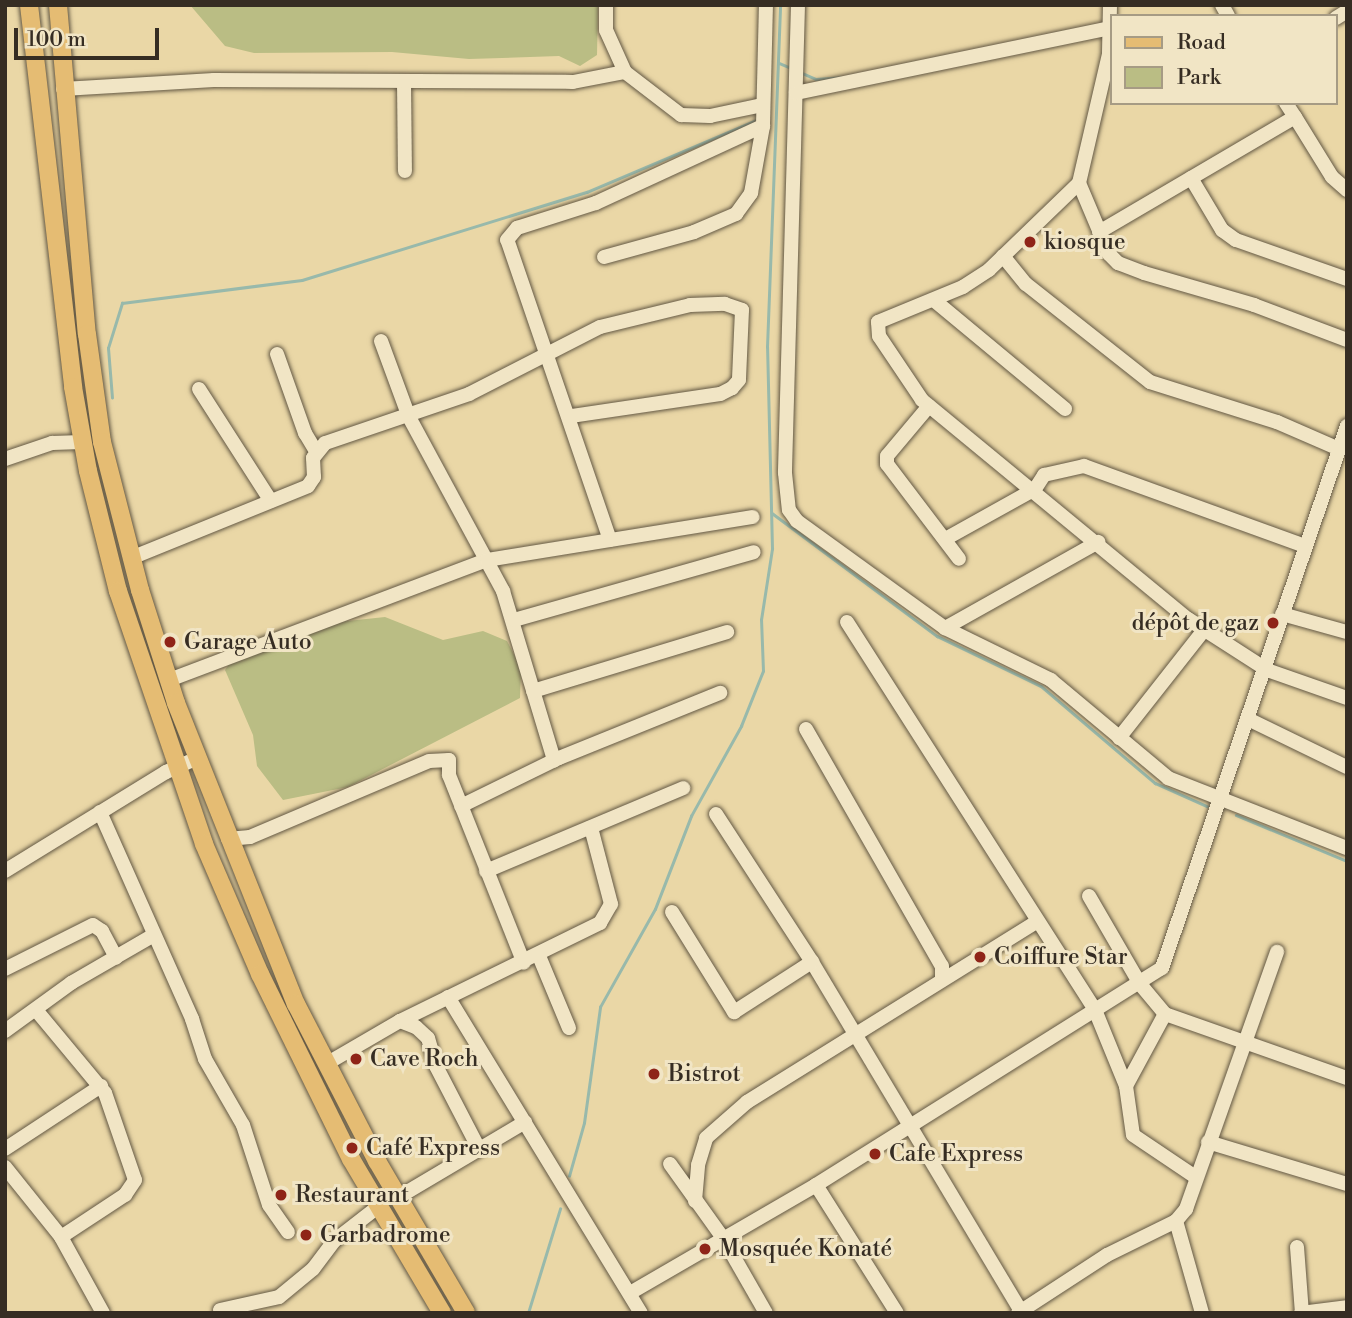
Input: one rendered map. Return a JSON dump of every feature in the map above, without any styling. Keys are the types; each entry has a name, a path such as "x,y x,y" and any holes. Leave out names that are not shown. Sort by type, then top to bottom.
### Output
{"main road":[{"path":"29,5 45,166 82,442 118,591 204,844 260,974 310,1080 442,1313"},
{"path":"58,5 63,89 102,442 131,558 169,680 264,931 326,1064 397,1198 467,1313"}],"street":[{"path":"606,5 606,30 625,72 681,115 709,116 762,105"},
{"path":"604,257 694,232 736,214 751,193 764,126 762,105 766,5"},
{"path":"798,5 786,460 789,510 945,628 1051,680 1168,778 1223,797 1347,848"},
{"path":"796,93 1110,28"},
{"path":"1110,33 1079,183 1109,254 1122,265 1254,305 1347,340"},
{"path":"63,89 156,81 573,82 625,72"},
{"path":"404,81 405,171"},
{"path":"1287,105 1332,177 1347,190"},
{"path":"1099,232 1295,117"},
{"path":"610,540 571,416 511,265 507,240 517,228 596,203 764,126"},
{"path":"1191,178 1222,230 1236,240 1347,279"},
{"path":"1079,183 1003,256 993,273 935,301 882,320 875,327 892,359 929,406 971,437 1009,474 1035,489 1204,630 1267,670 1347,698"},
{"path":"1003,256 1026,284 1150,382 1277,422 1339,449"},
{"path":"935,301 1065,409"},
{"path":"316,451 325,443 409,417 469,394 544,353 600,327 690,305 725,304 742,310 739,380 732,388 720,394 571,416"},
{"path":"381,341 409,417 487,560 514,620 554,760"},
{"path":"131,558 312,482 316,451 305,433 277,354"},
{"path":"199,388 271,501"},
{"path":"929,406 887,456 887,464 947,538 959,559"},
{"path":"629,1293 816,1185 910,1123 1140,984 1162,968 1250,720 1282,614 1347,426"},
{"path":"5,459 51,443 82,442"},
{"path":"947,538 1035,489 1044,475 1057,469 1084,467 1305,546"},
{"path":"169,680 487,560 752,517"},
{"path":"945,628 1098,542"},
{"path":"514,620 754,552"},
{"path":"1282,614 1347,632"},
{"path":"847,622 1036,922 1095,1010 1126,1086 1133,1135 1194,1176"},
{"path":"1119,738 1204,630"},
{"path":"533,691 727,632"},
{"path":"461,806 554,760 720,693"},
{"path":"1250,720 1347,767"},
{"path":"806,729 942,966 942,978"},
{"path":"5,871 177,765 197,758"},
{"path":"228,839 250,837 429,761 449,760 449,775 524,963"},
{"path":"486,871 683,788"},
{"path":"100,812 152,936 192,1019 205,1059 243,1125 269,1205 288,1232"},
{"path":"716,814 812,962 1020,1312 1107,1255 1176,1222 1186,1209 1194,1176 1278,953"},
{"path":"326,1064 400,1021 589,932 608,914 609,892 591,828"},
{"path":"1089,896 1140,984 1165,1014 1347,1078"},
{"path":"672,912 734,1012 812,962"},
{"path":"695,1201 698,1165 706,1138 747,1102 856,1036 942,978 1036,922"},
{"path":"5,969 93,925 102,931 116,957"},
{"path":"5,1031 37,1011 71,983 152,936"},
{"path":"539,956 569,1028"},
{"path":"448,997 641,1313"},
{"path":"37,1011 101,1086 135,1180 125,1195 61,1237"},
{"path":"1126,1086 1165,1014"},
{"path":"400,1021 416,1027 428,1038 441,1076 479,1149"},
{"path":"5,1149 101,1086"},
{"path":"397,1198 525,1122"},
{"path":"1208,1142 1347,1184"},
{"path":"670,1164 723,1238 766,1313"},
{"path":"5,1167 61,1237 103,1313"},
{"path":"816,1185 897,1313"},
{"path":"219,1312 279,1297 313,1269 334,1241 379,1206"},
{"path":"1176,1222 1202,1313"},
{"path":"1297,1247 1301,1313 1347,1307"}],"green space":[{"path":"190,5 598,5 597,55 580,66 559,56 469,59 392,52 254,53 225,46"},
{"path":"385,617 443,640 483,631 507,641 521,668 520,698 348,787 283,800 257,766 253,735 225,670 236,654 329,623"}],"waterway":[{"path":"569,1176 584,1123 600,1007 655,909 691,816 741,726 763,671 761,620 772,549 767,347 780,5"},
{"path":"779,63 789,67"},
{"path":"802,73 816,79 842,77"},
{"path":"112,398 108,348 122,303 302,280 587,192 759,119"},
{"path":"772,513 937,636 1041,686 1155,783 1207,806"},
{"path":"1236,815 1347,861"},
{"path":"528,1313 560,1209"}],"place":[{"name":"kiosque","path":"1030,242"},
{"name":"dépôt de gaz","path":"1273,623"},
{"name":"Garage Auto","path":"170,642"},
{"name":"Coiffure Star","path":"980,957"},
{"name":"Cave Roch","path":"356,1059"},
{"name":"Bistrot","path":"654,1074"},
{"name":"Café Express","path":"352,1148"},
{"name":"Cafe Express","path":"875,1154"},
{"name":"Restaurant","path":"281,1195"},
{"name":"Garbadrome","path":"306,1235"},
{"name":"Mosquée Konaté","path":"705,1249"}]}
